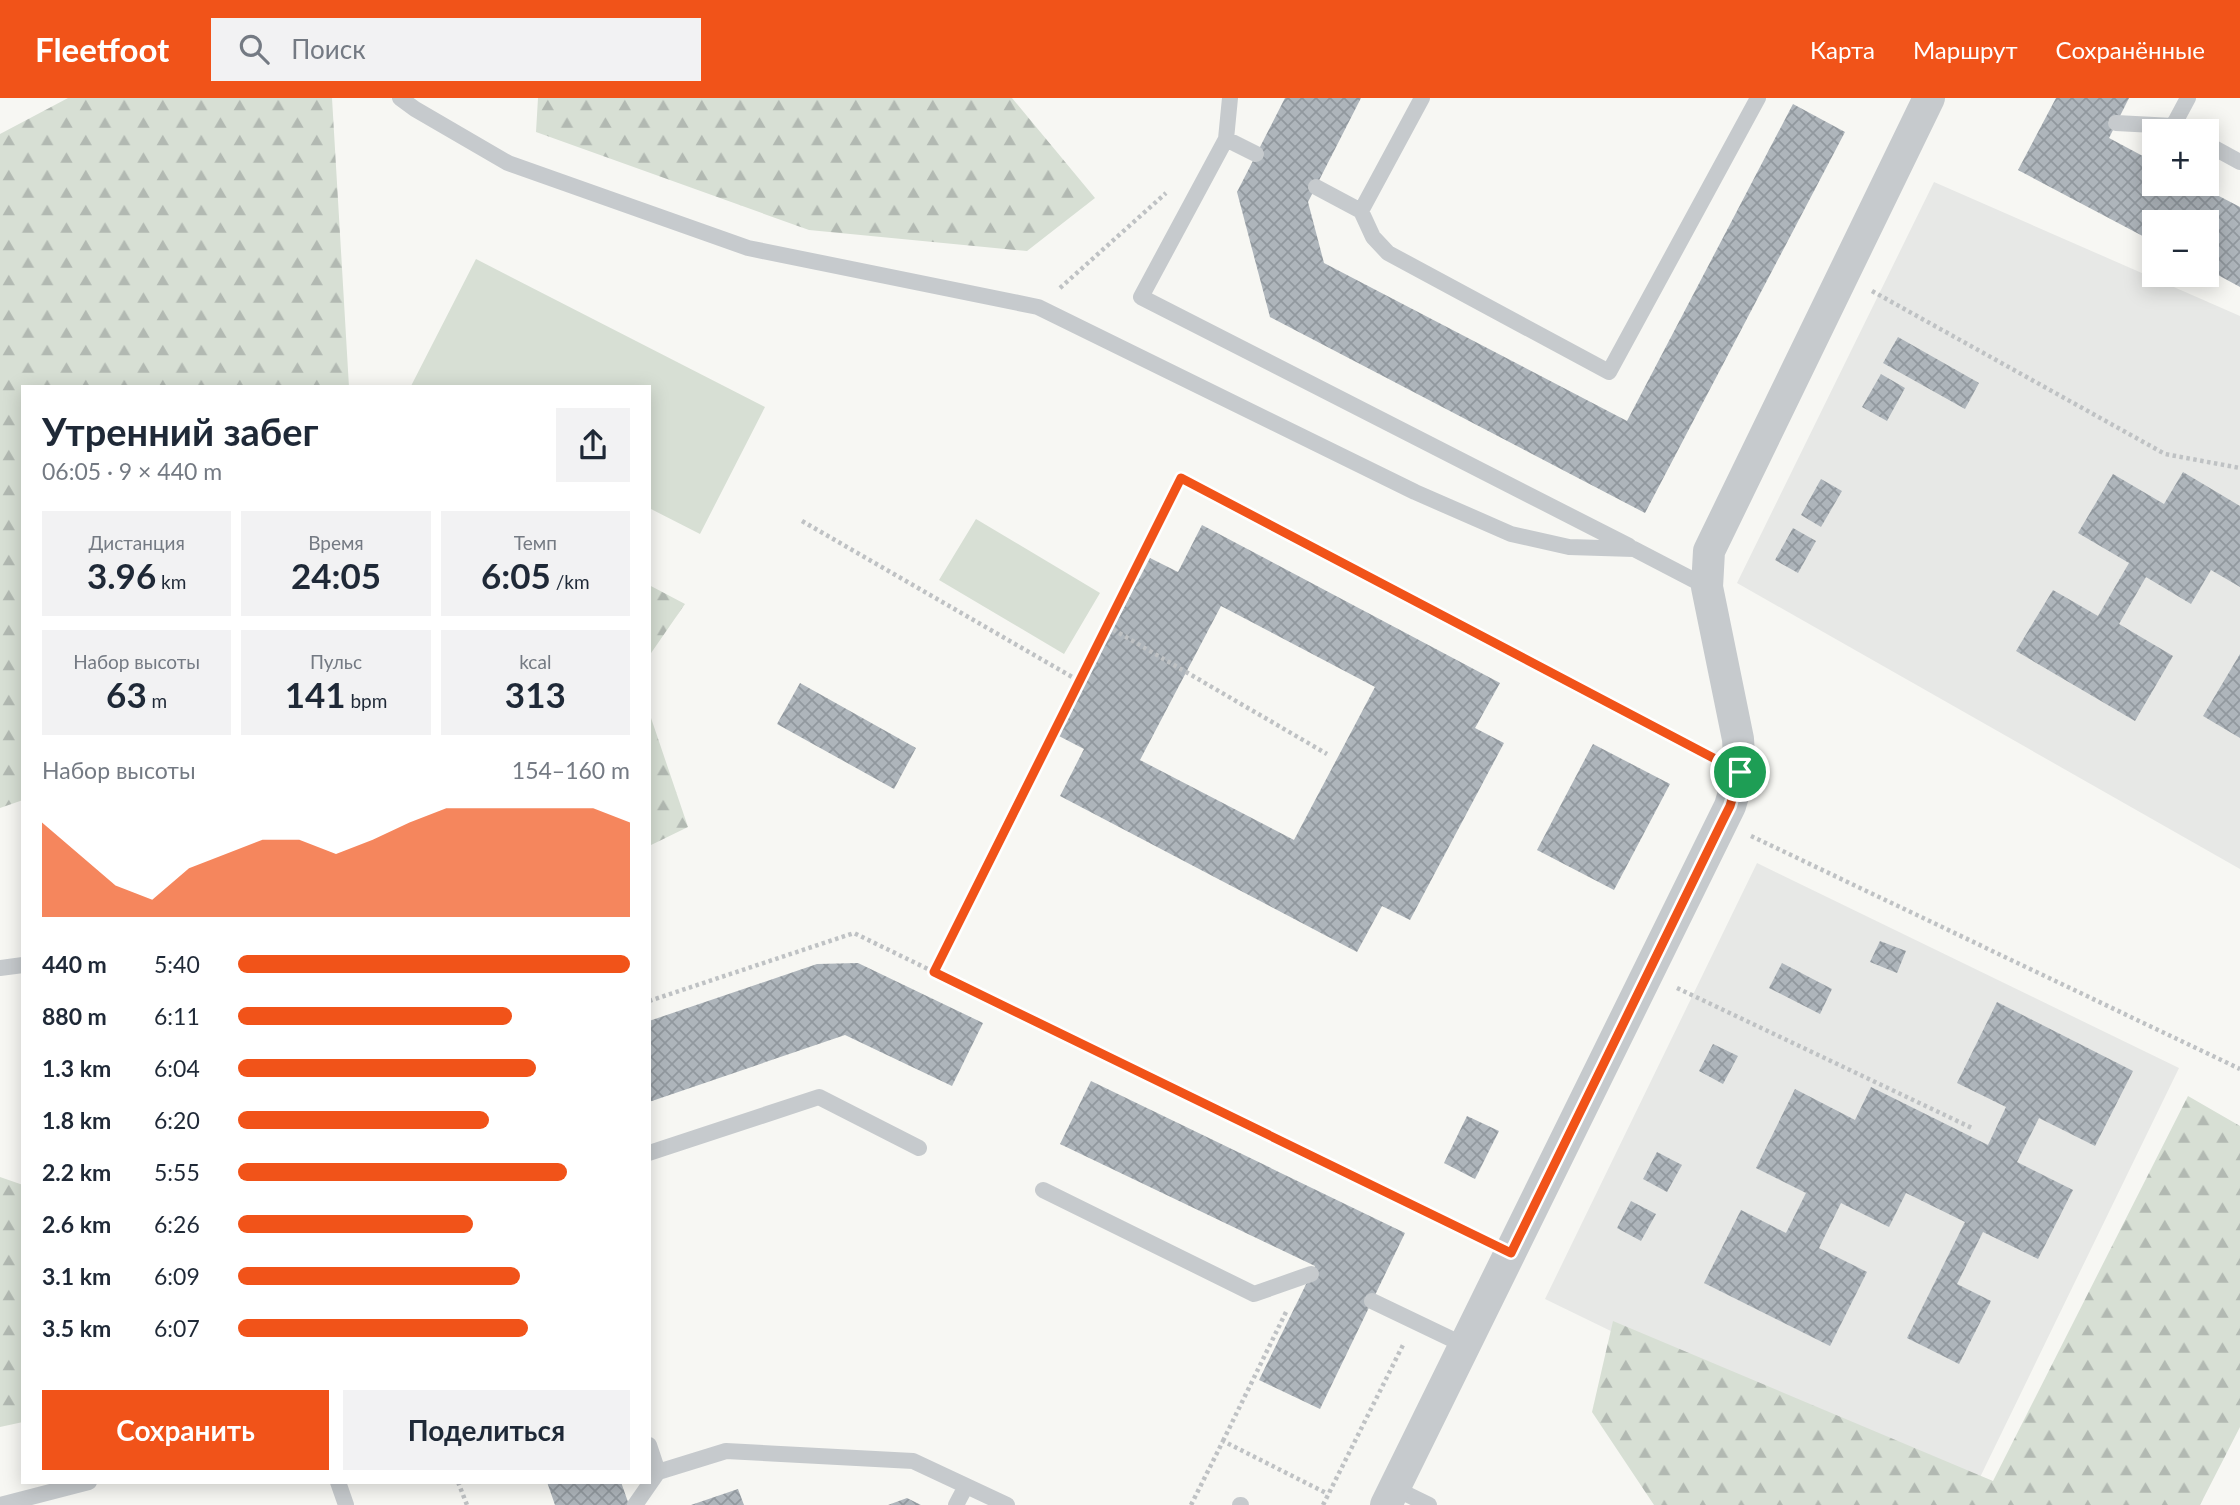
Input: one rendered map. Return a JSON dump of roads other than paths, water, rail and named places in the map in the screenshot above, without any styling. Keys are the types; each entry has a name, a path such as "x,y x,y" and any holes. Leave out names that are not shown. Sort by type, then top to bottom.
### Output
{"street":[{"path":"1390,1497 1730,806 1740,772 1738,739 1707,587 1709,551 1928,99"}],"lane":[{"path":"400,98 508,163 748,248 1038,307 1415,492 1511,534 1569,547 1634,549"},
{"path":"1230,98 1226,139 1141,297 1707,587"},
{"path":"1361,211 1422,98"},
{"path":"1316,187 1361,211 1373,237 1388,253 1609,372 1758,98"},
{"path":"2181,119 2188,98"},
{"path":"2116,123 2142,126"},
{"path":"1226,139 1256,154"},
{"path":"2219,151 2240,162"},
{"path":"651,1152 819,1097 919,1148"},
{"path":"1043,1190 1254,1294 1307,1275"},
{"path":"1372,1301 1466,1346"},
{"path":"651,1450 659,1472"},
{"path":"651,1483 659,1472 726,1451 912,1461 1007,1505"},
{"path":"0,1505 81,1484"},
{"path":"339,1484 346,1505"},
{"path":"635,1505 650,1484"},
{"path":"956,1505 966,1486"},
{"path":"1390,1497 1429,1505"}]}
